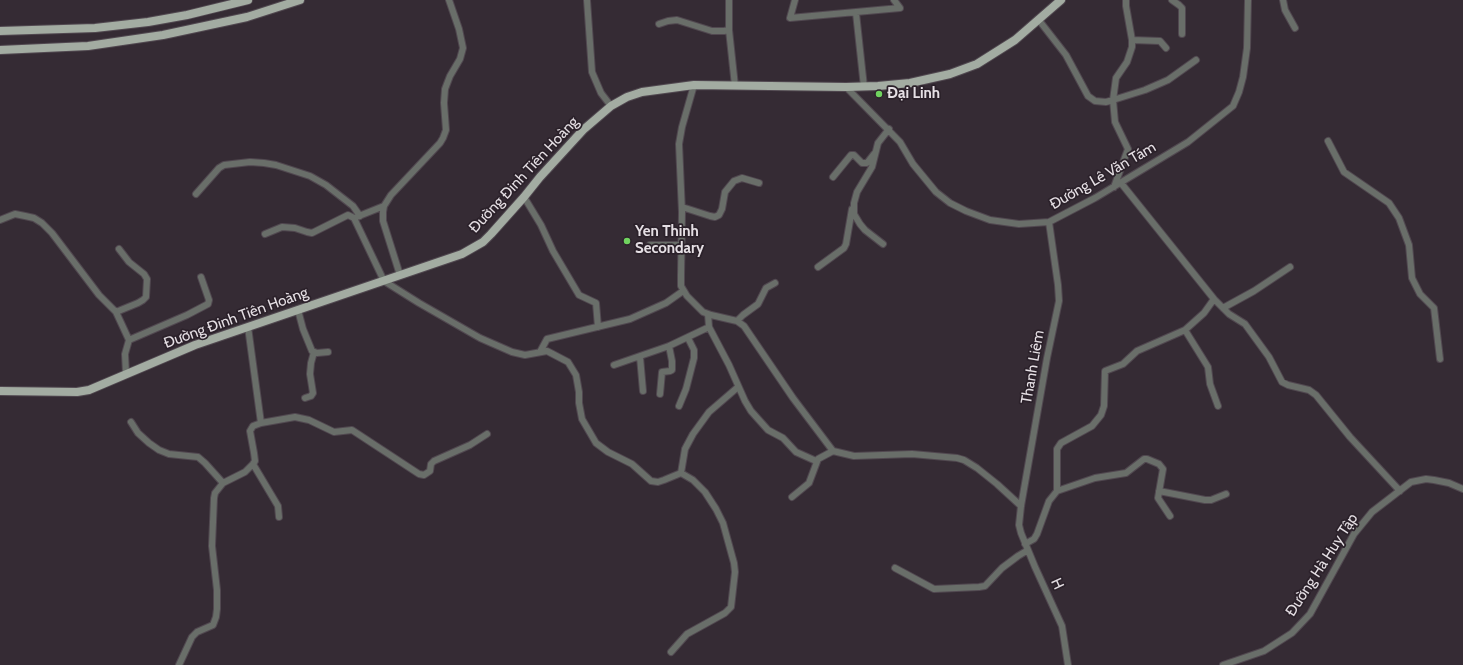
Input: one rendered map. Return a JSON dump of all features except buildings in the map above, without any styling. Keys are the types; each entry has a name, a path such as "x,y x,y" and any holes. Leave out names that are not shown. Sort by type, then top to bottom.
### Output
{"main road":[{"path":"0,30 95,28 148,22 187,15 248,0"},
{"path":"0,50 88,46 163,35 247,17 300,0"},
{"name":"Đường Đinh Tiên Hoàng","path":"0,391 84,391 195,345 462,254 483,242 583,130 612,106 627,97 642,92 694,85 846,87 910,83 966,69 997,52 1015,40 1061,0"}],"street":[{"path":"400,275 383,221 384,206 391,195 443,138 446,125 444,103 445,89 450,76 460,59 463,48 459,29 449,0"},
{"path":"587,0 592,72 599,89 612,106"},
{"path":"729,0 729,30 735,86"},
{"path":"795,0 790,18 900,8 894,0"},
{"path":"1114,187 1128,149 1114,122 1113,100 1116,78 1130,56 1132,40 1126,0"},
{"path":"1172,0 1182,8 1182,34"},
{"name":"Đường Lê Văn Tám","path":"846,87 889,129 900,142 913,164 936,192 950,203 990,220 1020,224 1048,222 1060,217 1121,183 1188,142 1233,106 1243,77 1248,0"},
{"path":"1283,0 1285,10 1295,28"},
{"path":"856,13 864,86"},
{"path":"1038,19 1066,55 1090,98 1095,101 1101,102 1113,100 1145,90 1164,82 1196,60"},
{"path":"658,24 676,20 712,31 724,32 729,30"},
{"path":"1132,40 1160,41 1166,48"},
{"path":"694,85 682,127 679,144 682,207 681,286 683,291 699,309 708,314 737,321 744,326 793,398 833,451 854,456 912,454 964,460 987,476 1021,506"},
{"path":"818,268 844,248 857,192 872,167 878,143 889,129"},
{"path":"1328,141 1344,172 1389,203 1399,218 1409,245 1412,278 1420,294 1434,308 1440,359"},
{"path":"833,177 851,155 854,155 862,163 867,163 876,152"},
{"path":"196,194 219,168 224,165 250,162 264,163 310,176 326,185 353,206 384,281 480,338 518,354 547,351 568,362 576,375 582,419 593,438 604,450 632,464 650,481 658,482 681,473"},
{"path":"682,207 715,217 722,209 725,192 734,181 742,178 759,183"},
{"path":"1121,183 1214,299 1228,314 1245,324 1269,357 1282,382 1309,390 1316,395 1350,437 1400,491"},
{"path":"524,197 557,258 580,295 584,298 595,301 598,327"},
{"path":"854,204 854,214 864,230 883,244"},
{"path":"265,234 282,227 289,226 307,232 312,232 348,215 357,217 384,206"},
{"path":"0,220 15,214 34,218 42,223 52,233 99,295 116,312 129,340 125,354 126,374"},
{"name":"Thanh Liêm","path":"1020,516 1059,301 1058,285 1048,222"},
{"path":"650,244 682,245"},
{"path":"116,312 138,303 146,297 147,279 144,274 129,262 119,249"},
{"path":"1222,308 1254,291 1290,267"},
{"path":"129,340 187,316 208,304 209,300 200,277"},
{"path":"737,321 758,304 766,288 775,283"},
{"path":"540,352 547,339 630,318 666,303 683,291"},
{"path":"896,568 934,589 979,588 985,586 1002,568 1027,547 1037,534 1050,501 1057,491 1057,449 1061,443 1092,426 1101,415 1104,406 1105,371 1123,364 1137,351 1185,330 1204,313 1214,299"},
{"path":"298,310 303,329 314,352 310,374 313,393 311,396 305,398"},
{"path":"708,314 709,327 729,365 744,401 760,423 768,430 782,438 796,452 816,461"},
{"path":"248,327 261,423"},
{"path":"614,365 669,346 709,327"},
{"path":"1185,330 1208,366 1210,384 1218,406"},
{"path":"679,406 686,389 694,358 694,350 688,338"},
{"path":"660,394 662,372 670,372 672,370 669,346"},
{"path":"314,352 328,352"},
{"path":"640,357 643,391"},
{"path":"681,473 685,449 693,434 709,412 738,387"},
{"path":"179,665 192,637 197,632 213,625 216,617 218,609 217,590 212,546 214,498 215,493 223,484 245,472 253,464 254,453 250,432 253,426 261,423 301,417 334,432 352,430 416,472 424,475 430,472 431,464 434,461 470,445 487,434"},
{"path":"131,422 149,444 159,450 169,454 198,458 205,462 223,484"},
{"path":"792,497 810,481 816,461 833,451"},
{"path":"1057,491 1095,478 1126,473 1141,460 1148,459 1159,464 1163,469 1158,500 1170,516"},
{"path":"253,464 278,506 279,517"},
{"path":"671,652 687,634 730,609 735,572 726,532 716,509 699,485 681,473"},
{"name":"Đường Hà Huy Tập","path":"1222,665 1264,651 1292,634 1310,614 1354,534 1372,512 1411,482 1426,479 1448,483 1463,489"},
{"path":"1159,491 1204,500 1210,500 1226,494"},
{"name":"H","path":"1020,516 1021,533 1062,626 1068,665"}],"place":[{"name":"Đại Linh","path":"879,94"},
{"name":"Yen Thinh Secondary","path":"627,241"}]}
